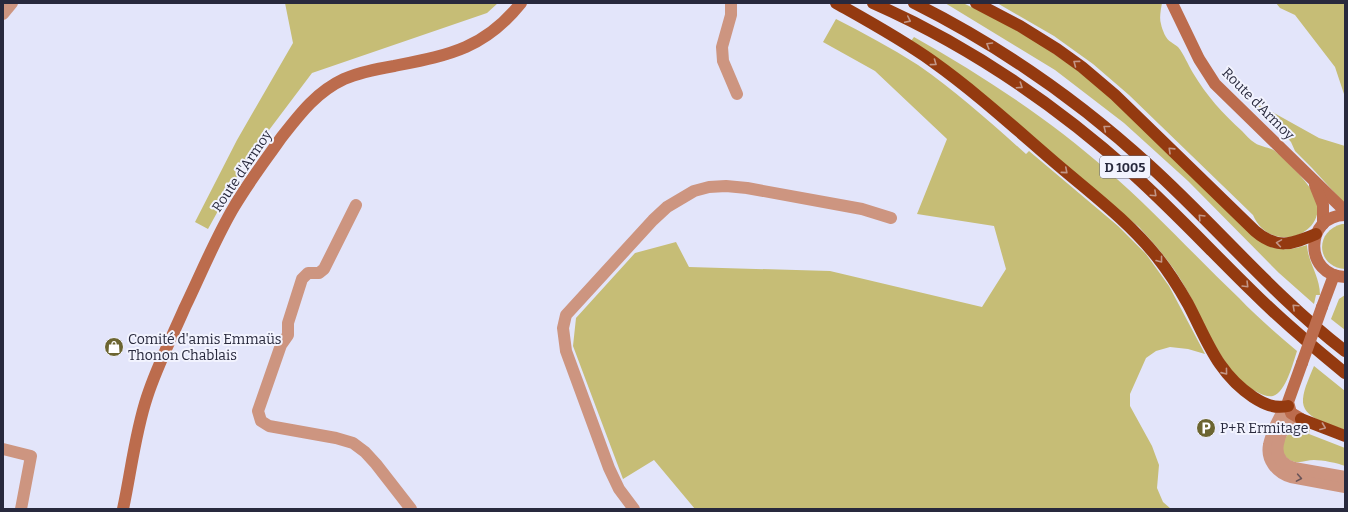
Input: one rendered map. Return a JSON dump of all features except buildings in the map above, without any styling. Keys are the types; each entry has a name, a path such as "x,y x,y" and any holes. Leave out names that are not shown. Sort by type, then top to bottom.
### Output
{"highway":[{"name":"D 1005","path":"836,3 904,42 956,79 1120,218 1147,244 1170,274 1189,306 1216,359 1227,375 1240,388 1264,404 1294,413 1345,436"},
{"name":"D 1005","path":"873,3 918,24 985,63 1037,97 1083,131 1133,174 1253,292 1345,373"},
{"name":"D 1005","path":"914,3 1000,51 1079,106 1115,135 1304,316 1345,351"},
{"name":"D 1005","path":"976,3 1020,26 1057,49 1082,67 1119,100 1265,239 1272,242 1286,244 1296,242 1320,229"}],"main road":[{"name":"Route d'Armoy","path":"123,509 142,416 160,363 209,256 233,208 259,169 296,119 317,96 330,86 358,73 447,55 476,43 502,24 521,3"},
{"name":"Route d'Armoy","path":"1172,3 1203,68 1212,80 1225,95 1345,211"},
{"name":"Route d'Armoy","path":"1311,177 1323,205 1320,229 1314,247 1316,256 1323,268 1340,276"},
{"path":"1320,229 1334,217 1345,215"},
{"path":"1294,413 1288,398 1322,307 1340,276"}],"street":[{"path":"3,14 12,3"},
{"path":"731,3 731,15 722,47 723,61 737,94"},
{"path":"634,509 619,489 609,468 566,351 563,328 566,315 653,220 667,207 694,191 709,187 726,186 748,188 862,209 891,218"},
{"path":"356,205 324,269 319,272 308,273 302,280 288,323 288,335 281,345 258,411 261,421 269,426 336,438 353,443 365,452 376,464 411,509"},
{"path":"1294,413 1285,427 1277,445 1277,450 1281,460 1288,466 1294,468 1345,477"},
{"path":"1294,413 1281,415 1269,444 1269,456 1275,468 1291,477 1345,487"},
{"path":"3,449 31,456 21,509"}],"shaded area":[{"path":"285,3 498,3 487,13 312,73 245,162 208,229 195,222 237,140 293,43"},
{"path":"945,3 963,3 1000,21 1035,41 1069,64 1101,89 1271,247 1289,249 1307,245 1309,258 1318,282 1320,295 1316,295 1314,304 1279,273 1188,181 1124,123 1055,70"},
{"path":"997,3 1162,3 1160,19 1167,39 1177,46 1209,97 1222,111 1253,142 1275,151 1305,181 1312,191 1317,205 1316,218 1309,228 1299,234 1287,237 1274,235 1262,228 1253,215 1129,95 1093,64 1054,36"},
{"path":"1276,3 1345,3 1345,97 1335,67 1295,15 1280,8"},
{"path":"836,19 918,65 960,96 1026,154 1029,151 1118,226 1146,254 1169,286 1205,354 1188,349 1170,347 1156,351 1146,358 1130,394 1130,406 1152,446 1159,465 1157,488 1163,502 1171,509 695,509 654,460 623,479 573,346 576,318 635,253 676,242 689,267 830,271 982,307 1006,269 994,226 917,214 947,139 875,71 823,42"},
{"path":"914,37 965,67 1039,116 1086,152 1142,202 1253,312 1297,351 1282,389 1273,396 1266,396 1246,385 1225,361 1175,271 1139,227 911,41"},
{"path":"1254,102 1319,138 1345,146 1345,204 1295,151 1291,142"},
{"path":"1345,224 1345,269 1335,267 1328,262 1324,256 1322,248 1323,241 1327,234 1333,228"},
{"path":"1345,295 1345,330 1331,319 1339,299"},
{"path":"1314,366 1345,391 1345,430 1318,420 1307,411 1304,406 1303,399 1307,382"},
{"path":"1304,424 1308,425 1310,431 1309,434 1345,448 1345,466 1317,460 1294,462 1287,458 1282,448 1285,438 1293,430 1303,426"}],"place":[{"name":"Comité d'amis Emmaüs Thonon Chablais","path":"114,347"},
{"name":"P+R Ermitage","path":"1206,428"}]}
